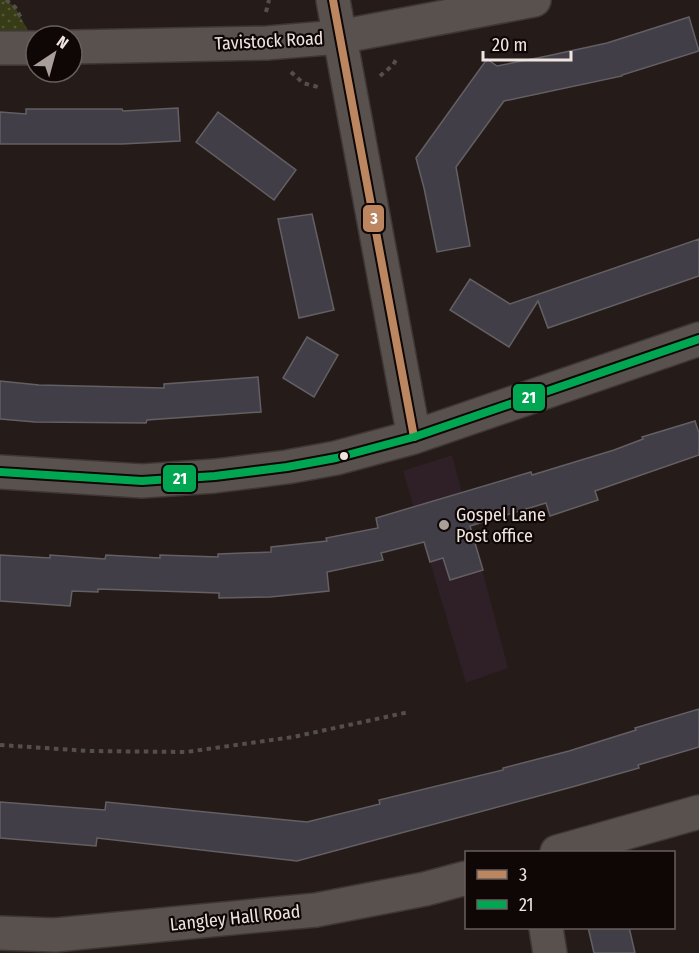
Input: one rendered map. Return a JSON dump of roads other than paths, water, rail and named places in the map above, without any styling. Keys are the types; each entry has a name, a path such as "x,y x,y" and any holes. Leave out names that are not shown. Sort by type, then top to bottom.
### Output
{"street":[{"path":"333,0 414,437"},
{"name":"Tavistock Road","path":"84,47 267,43 339,37 534,0"},
{"path":"0,48 24,48"},
{"path":"0,472 142,481 215,476 336,458 414,437 699,339"},
{"path":"561,851 699,812"},
{"name":"Langley Hall Road","path":"0,933 55,935 316,910 425,889 465,878"},
{"path":"546,929 550,953"}],"place":[{"name":"Gospel Lane Post office","path":"444,525"}]}
